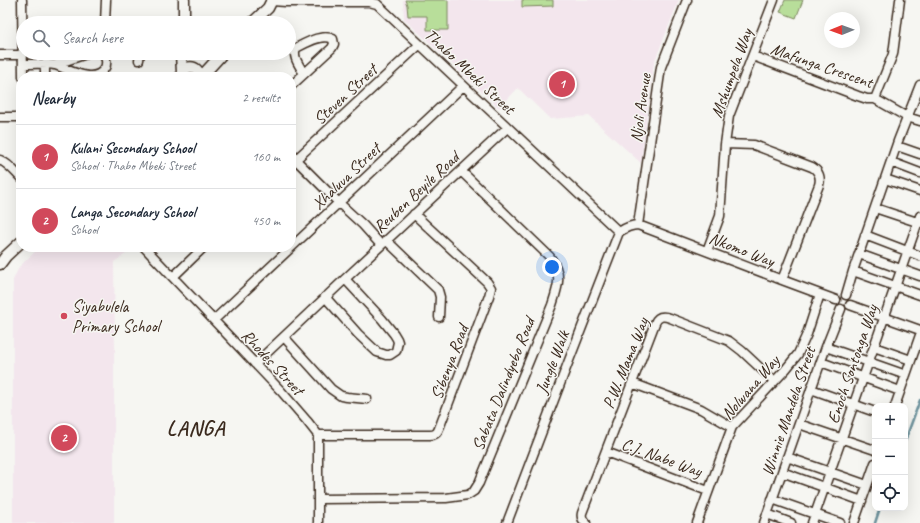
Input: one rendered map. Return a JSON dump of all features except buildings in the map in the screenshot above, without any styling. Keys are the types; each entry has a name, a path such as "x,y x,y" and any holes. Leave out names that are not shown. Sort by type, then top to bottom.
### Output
{"street":[{"path":"22,0 22,16"},
{"path":"105,16 106,0"},
{"path":"184,0 184,16"},
{"name":"Njoli Avenue","path":"638,225 661,67 687,0"},
{"name":"Mshumpela Way","path":"707,251 720,216 728,123 774,0"},
{"name":"Mafunga Crescent","path":"753,56 858,96 867,99 875,99 893,54 900,0"},
{"path":"259,16 268,8 272,1"},
{"name":"Thabo Mbeki Street","path":"272,1 373,3 381,7 419,45 619,232"},
{"path":"296,48 327,37 333,39 334,44 332,48 296,81"},
{"name":"Steven Street","path":"296,157 419,45"},
{"path":"0,55 16,55"},
{"path":"296,58 304,74"},
{"path":"23,60 23,72"},
{"path":"54,65 69,60"},
{"path":"102,72 106,65 106,60"},
{"path":"181,72 182,60"},
{"path":"191,60 197,72"},
{"path":"197,72 211,60"},
{"path":"197,72 213,60"},
{"path":"23,64 54,65 73,72"},
{"path":"45,64 45,72"},
{"path":"184,72 188,68 197,72"},
{"path":"846,295 896,146 920,85"},
{"name":"Xhaluva Street","path":"296,243 463,86"},
{"path":"875,99 907,117 920,121"},
{"path":"0,117 16,117"},
{"name":"Reuben Beyile Road","path":"255,364 344,279 508,128"},
{"path":"725,144 754,145 812,167 817,170 820,176 819,185 782,280"},
{"path":"896,146 920,154"},
{"path":"0,160 5,162 16,173"},
{"path":"891,162 920,173"},
{"path":"296,163 363,225 438,290 440,297 439,317"},
{"name":"Sabata Dalindyebo Road","path":"318,499 446,498 468,496 479,482 552,305 558,286 559,276 556,266 550,257 461,171"},
{"path":"885,179 920,191"},
{"path":"875,208 919,221"},
{"name":"Sibenya Road","path":"318,435 435,435 440,426 491,288 487,282 414,214"},
{"name":"Enoch Sontonga Way","path":"812,523 919,221"},
{"path":"619,232 628,227 638,225"},
{"name":"Nkomo Way","path":"638,225 836,300"},
{"name":"Jungle Walk","path":"507,523 619,232"},
{"path":"865,235 920,256"},
{"path":"0,264 16,247"},
{"name":"Rhodes Street","path":"149,252 281,391 318,435"},
{"path":"173,277 199,252"},
{"name":"Xhaluva Street","path":"214,320 287,252"},
{"path":"859,254 920,276"},
{"path":"853,271 920,295"},
{"path":"325,297 358,334 377,352 390,355 396,351 398,342 394,334 382,319 344,279"},
{"name":"Nolwana Way","path":"697,523 732,427 798,354 820,294"},
{"path":"846,295 841,295 837,298 836,305 841,309 845,309 850,305"},
{"path":"846,295 850,299 850,305"},
{"path":"850,305 920,330"},
{"name":"Winnie Mandela Street","path":"764,523 826,347 841,309"},
{"name":"P.W. Mama Way","path":"586,523 583,521 582,512 655,322 658,318 663,316 670,318 729,341 774,381"},
{"path":"896,403 920,335"},
{"path":"284,337 331,389 341,396 367,399"},
{"path":"826,347 906,375"},
{"path":"874,347 911,360"},
{"path":"821,362 900,391"},
{"path":"632,383 701,409 732,427"},
{"path":"811,389 872,411"},
{"path":"799,424 872,449"},
{"path":"318,435 318,523"},
{"name":"C.J. Nabe Way","path":"606,452 708,490"},
{"path":"787,457 867,485"},
{"path":"854,523 872,471"},
{"path":"782,472 862,501"},
{"path":"772,500 840,523"},
{"path":"767,514 791,523"}],"shaded area":[{"path":"403,0 679,0 654,63 641,163 589,116 550,119 518,88 499,108 404,19"},
{"path":"35,252 129,252 114,262 114,523 13,523 13,280 19,267"}],"green space":[{"path":"405,0 448,0 448,30 427,30 427,16 408,16"},
{"path":"522,0 553,0 553,6 522,7"},
{"path":"785,0 803,0 796,18 780,12"}],"waterway":[{"path":"906,439 920,400"},
{"path":"875,523 879,511"}],"place":[{"name":"Kulani Secondary School","path":"562,84"},
{"name":"Siyabulela Primary School","path":"64,316"},
{"name":"Langa Secondary School","path":"64,438"}],"district":[{"name":"LANGA","path":"196,428"}]}
